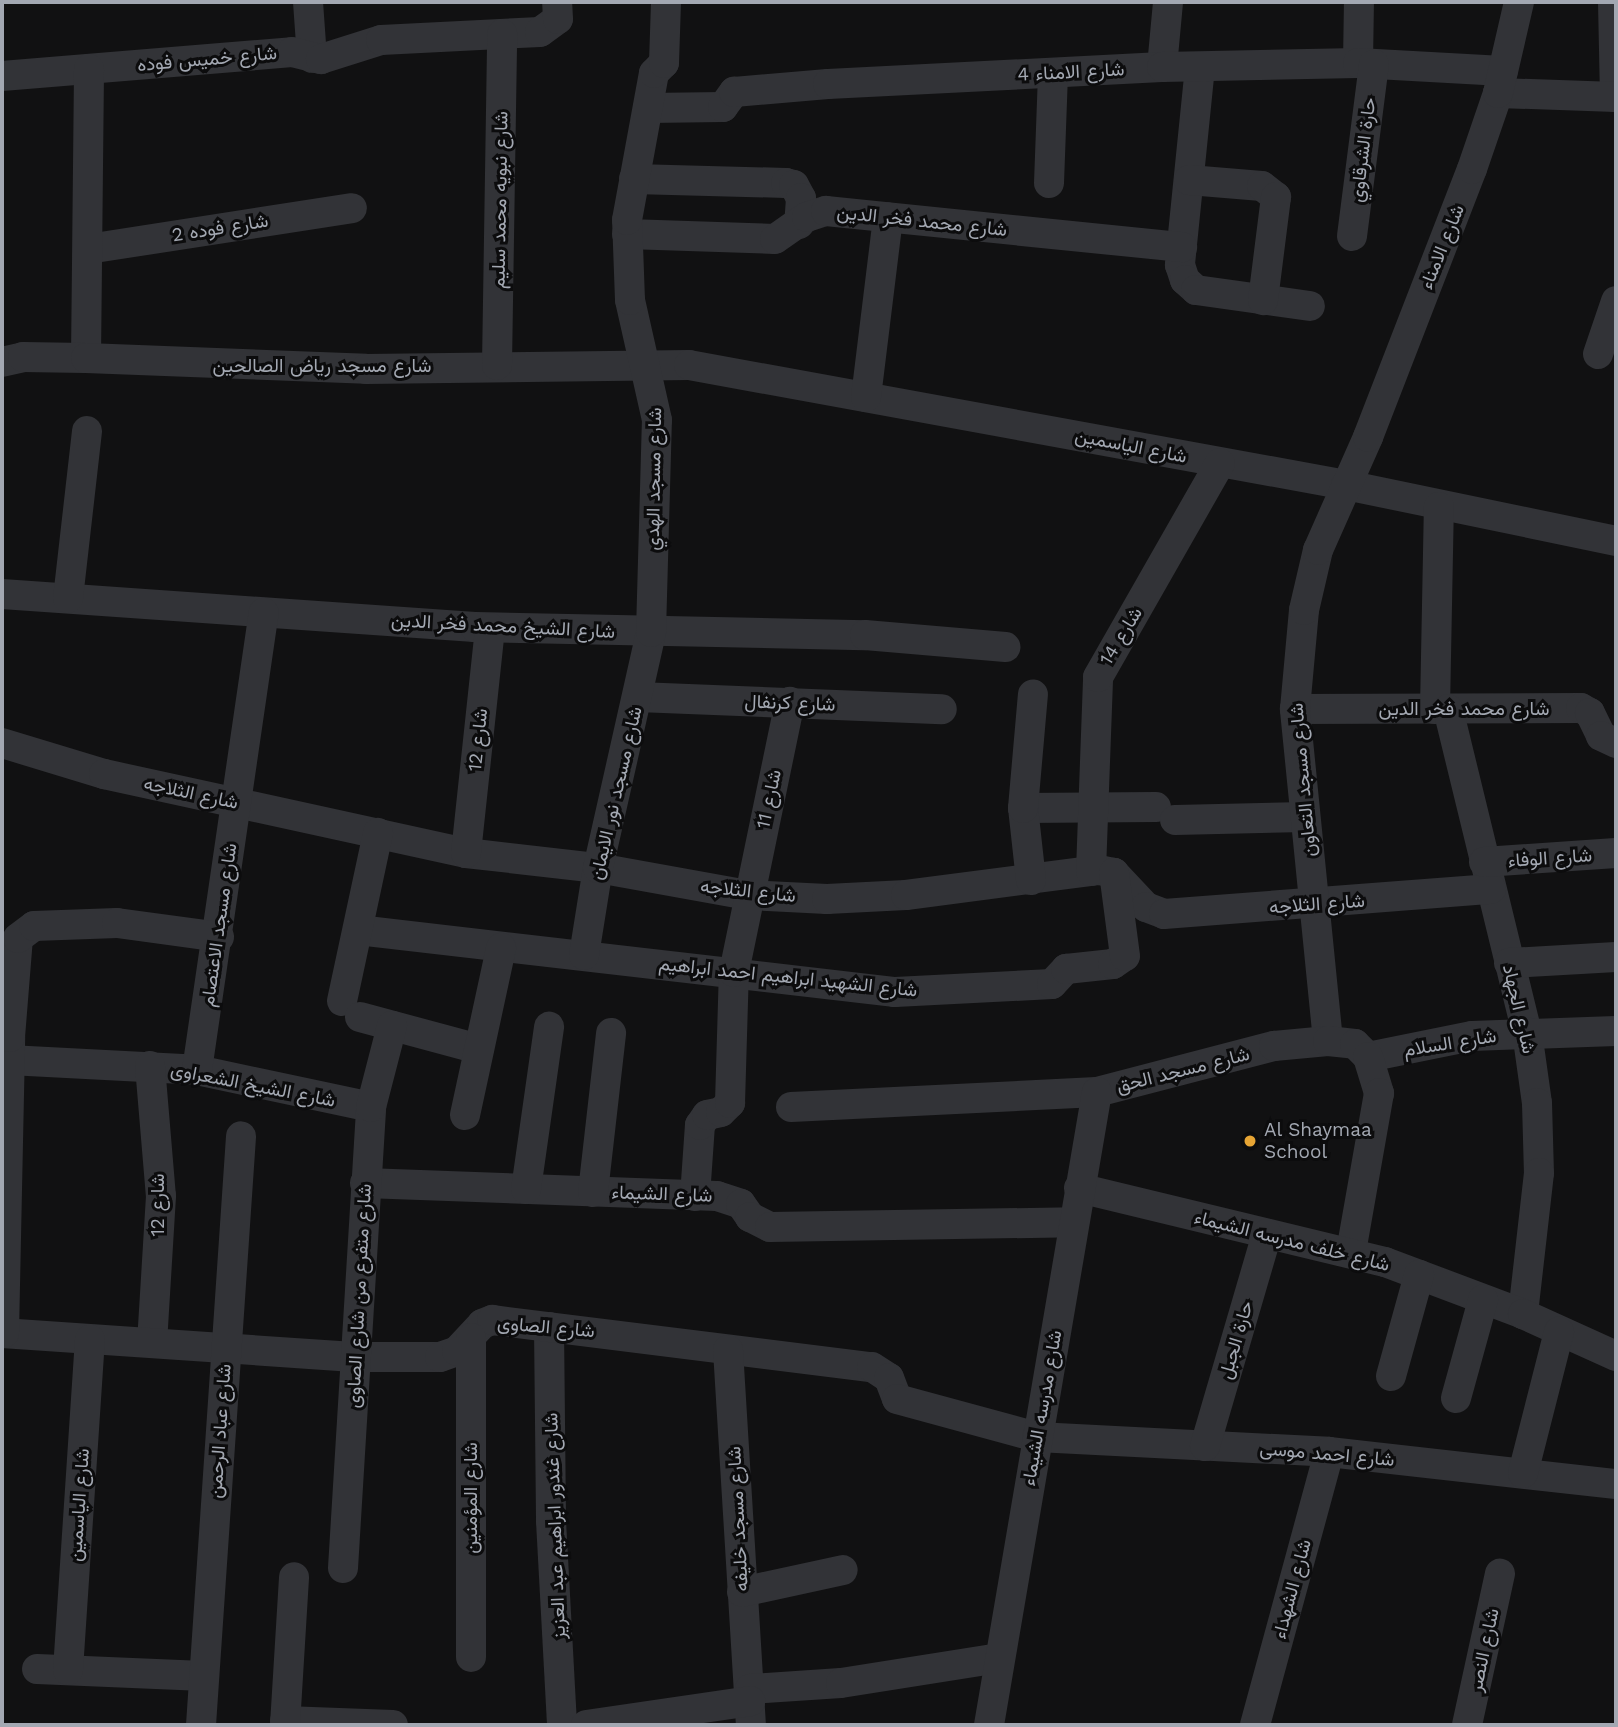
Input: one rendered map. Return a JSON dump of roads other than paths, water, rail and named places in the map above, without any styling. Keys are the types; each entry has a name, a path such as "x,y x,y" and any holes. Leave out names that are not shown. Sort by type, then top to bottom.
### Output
{"street":[{"path":"308,2 312,58"},
{"name":"شارع مسجد الهدي","path":"651,632 657,420 630,300 627,234 634,178 654,73 664,63 666,2"},
{"path":"1162,67 1168,2"},
{"name":"حارة الشرقاوي","path":"1352,236 1366,63 1359,2"},
{"name":"شارع الامناء","path":"1346,485 1472,169 1500,82 1518,2"},
{"path":"1613,2 1616,97"},
{"name":"شارع خميس فوده","path":"2,76 292,52 312,58 358,50 381,40 502,34 551,28 558,19 558,5"},
{"name":"شارع نبويه محمد سليم","path":"498,365 502,34"},
{"name":"شارع الامناء 4","path":"648,108 723,107 734,92 1162,67 1366,63 1616,97"},
{"path":"1200,67 1182,247 1185,280 1196,290 1310,306"},
{"path":"86,358 89,69"},
{"path":"1049,183 1053,73"},
{"path":"634,178 794,185 801,198 799,224"},
{"path":"1189,180 1262,186 1276,197 1263,300"},
{"name":"شارع فوده 2","path":"89,249 352,208"},
{"name":"شارع محمد فخر الدين","path":"627,234 775,239 826,211 1182,247"},
{"path":"866,397 888,217"},
{"path":"1598,354 1614,318"},
{"name":"شارع مسجد رياض الصالحين","path":"2,362 23,357 86,358 248,368 644,362"},
{"name":"شارع الياسمين","path":"644,362 688,365 1346,485 1439,507 1616,541"},
{"path":"68,598 87,431"},
{"name":"شارع 14","path":"1102,872 1093,806 1097,694 1104,661 1131,621 1220,463"},
{"name":"شارع مسجد التعاون","path":"1328,1041 1295,709 1313,574 1346,485"},
{"name":"شارع الجهاد","path":"1439,507 1441,709 1527,1032 1537,1102 1539,1173 1523,1314"},
{"name":"شارع الشيخ محمد فخر الدين","path":"2,594 490,628 865,635 1005,647"},
{"name":"شارع مسجد الاعتصام","path":"197,1070 219,937 264,612"},
{"name":"شارع 12","path":"466,853 490,628"},
{"name":"شارع مسجد نور الايمان","path":"584,955 598,868 651,632"},
{"path":"1031,880 1023,807 1032,694"},
{"name":"شارع كرنفال","path":"638,697 942,709"},
{"name":"شارع 11","path":"695,1196 700,1125 706,1115 721,1112 730,1103 734,972 790,702"},
{"name":"شارع محمد فخر الدين","path":"1295,709 1581,708 1590,713 1601,736 1616,743"},
{"name":"شارع الثلاجه","path":"2,743 104,774 466,853 598,868 748,895 827,899 906,895 1102,872 1146,908 1164,914 1314,905 1487,876"},
{"path":"1023,807 1093,806 1166,813 1305,817"},
{"path":"378,834 358,930 351,1009 393,1026 479,1049"},
{"name":"شارع الوفاء","path":"1487,876 1616,853"},
{"name":"شارع الشهيد ابراهيم احمد ابراهيم","path":"358,930 895,992 1055,984 1066,969 1113,964 1125,956 1102,872"},
{"path":"3,1333 7,1045 14,947 25,930 117,923 219,937"},
{"path":"465,1115 501,948"},
{"path":"1509,963 1616,957"},
{"name":"شارع متفرع من شارع الصاوى","path":"343,1569 371,1107 393,1026"},
{"path":"526,1189 549,1027"},
{"name":"شارع السلام","path":"1368,1057 1472,1036 1616,1031"},
{"path":"593,1192 611,1033"},
{"name":"شارع مسجد الحق","path":"791,1107 1097,1092 1274,1046 1328,1041 1355,1044 1368,1057"},
{"name":"شارع الشيخ الشعراوى","path":"7,1045 150,1066 197,1070 371,1107"},
{"path":"1351,1252 1379,1093 1368,1057"},
{"name":"شارع 12","path":"150,1066 161,1196 152,1343"},
{"name":"شارع مدرسه الشيماء","path":"989,1725 1097,1092"},
{"name":"شارع عباد الرحمن","path":"201,1725 241,1136"},
{"name":"شارع الشيماء","path":"365,1183 729,1198 760,1224 771,1227 1074,1222"},
{"name":"شارع خلف مدرسه الشيماء","path":"1079,1188 1351,1252 1523,1314 1616,1356"},
{"name":"حارة الجبل","path":"1205,1446 1267,1234"},
{"path":"1391,1376 1419,1275"},
{"path":"1456,1398 1483,1300"},
{"name":"شارع الصاوى","path":"3,1333 357,1357 440,1357 471,1338 482,1324 492,1320 872,1367 889,1378 897,1399 1037,1437"},
{"name":"شارع غندور ابراهيم عبد العزيز","path":"549,1327 551,1521 562,1725"},
{"path":"1523,1473 1559,1332"},
{"name":"شارع المؤمنين","path":"471,1338 471,1657"},
{"name":"شارع الياسمين","path":"68,1670 90,1340"},
{"name":"شارع مسجد خليفه","path":"727,1350 750,1705"},
{"name":"شارع احمد موسى","path":"1037,1437 1329,1452 1616,1484"},
{"name":"شارع الشهداء","path":"1255,1725 1329,1452"},
{"path":"742,1592 843,1570"},
{"name":"شارع النصر","path":"1467,1725 1500,1574"},
{"path":"294,1577 285,1723 393,1725"},
{"path":"586,1725 750,1705 841,1683 999,1658"},
{"path":"37,1669 204,1676"}],"place":[{"name":"Al Shaymaa School","path":"1250,1141"}]}
